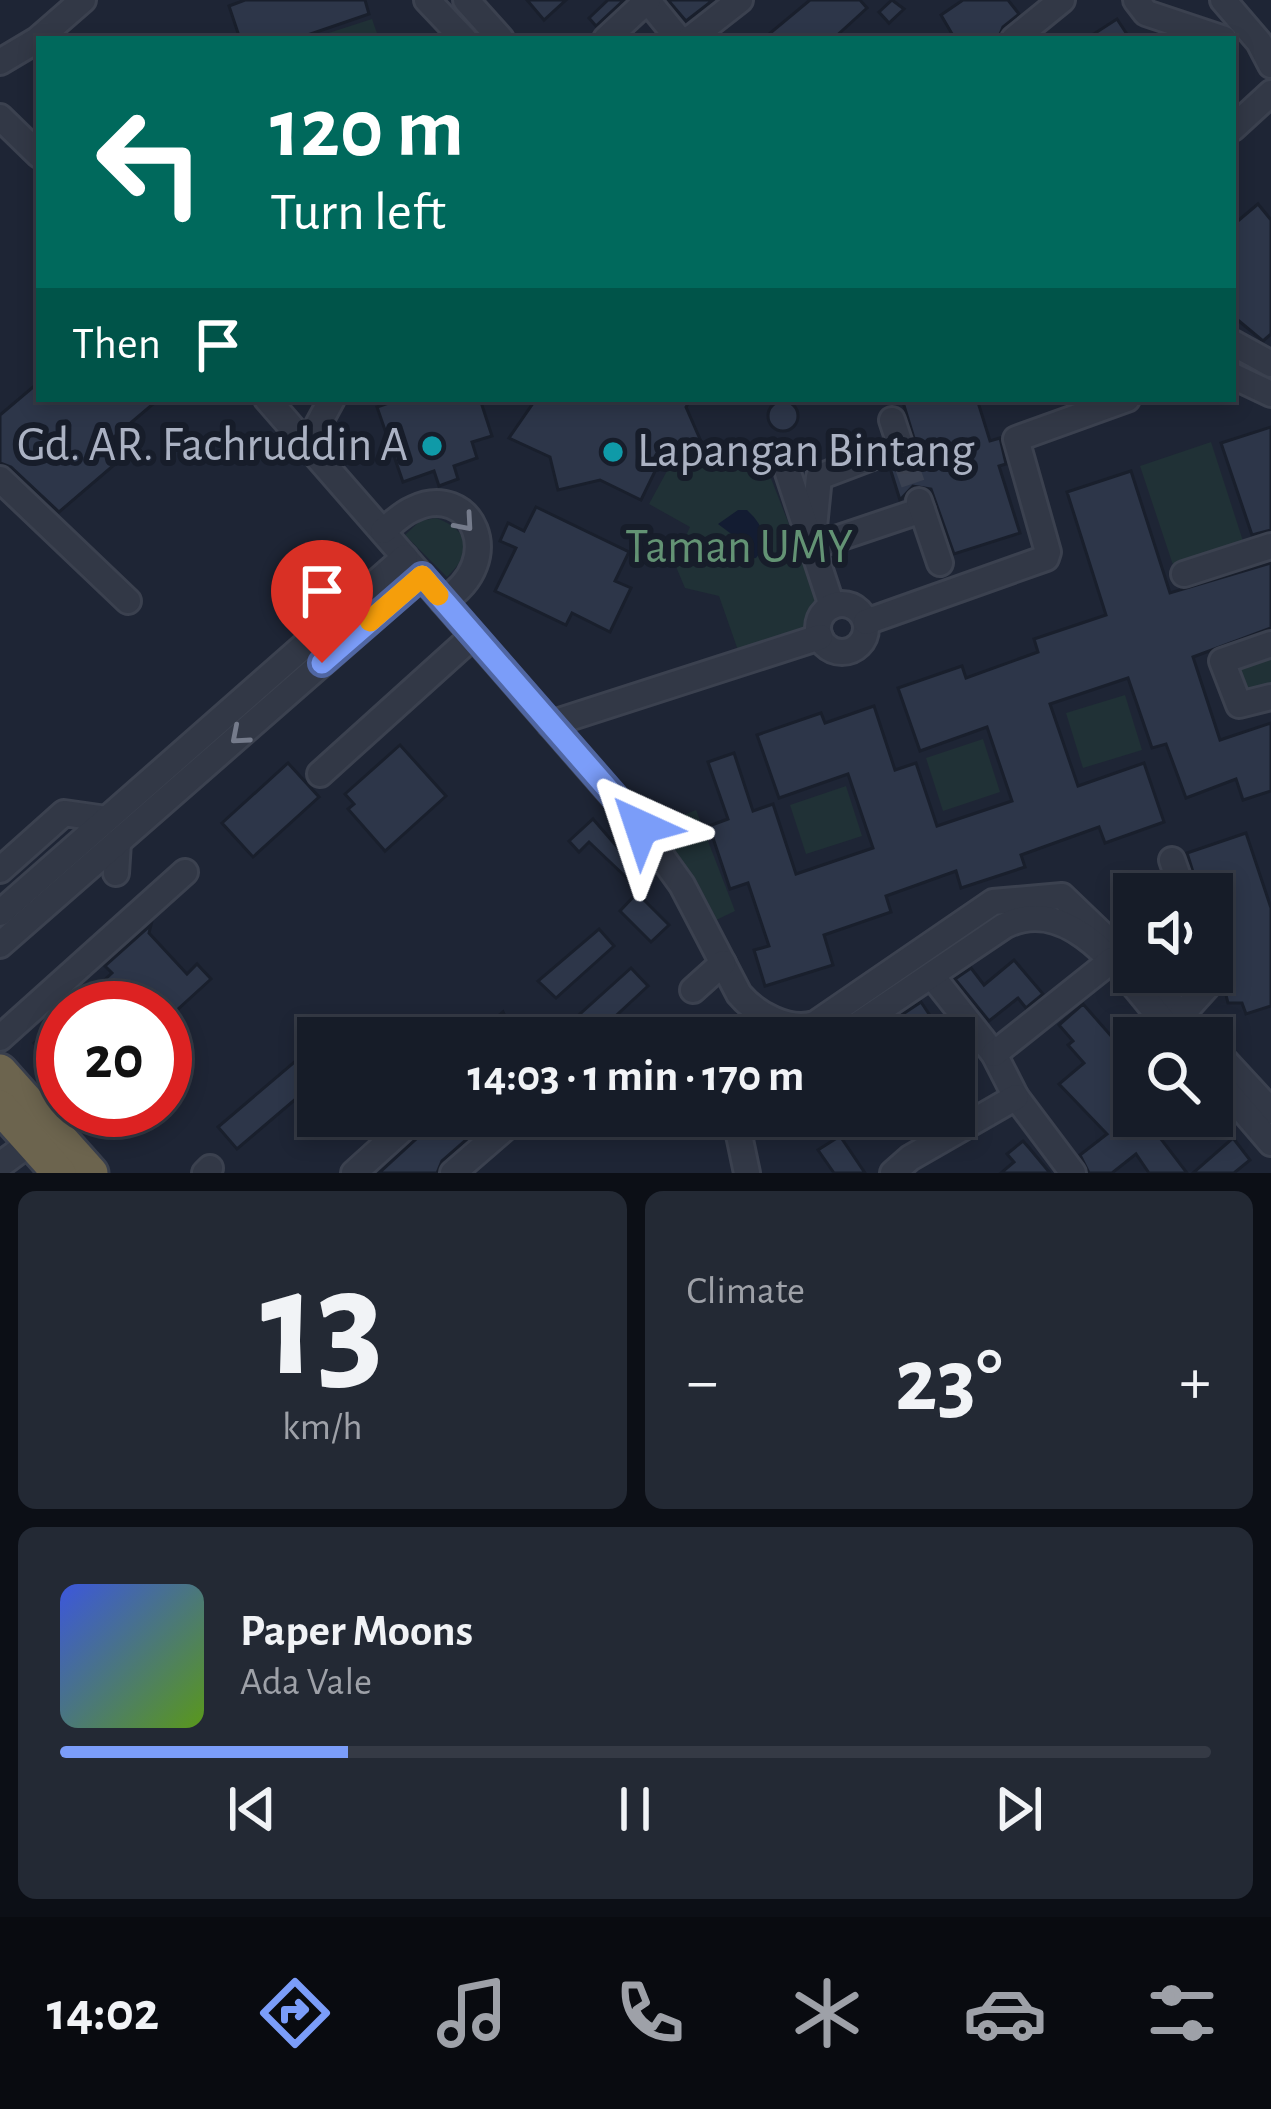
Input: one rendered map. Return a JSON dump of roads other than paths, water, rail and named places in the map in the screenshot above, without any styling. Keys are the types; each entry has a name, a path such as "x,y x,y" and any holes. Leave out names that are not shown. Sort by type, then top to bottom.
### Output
{"highway":[{"path":"0,1071 92,1173"},
{"path":"0,1107 59,1173"}],"street":[{"path":"427,0 461,36"},
{"path":"466,0 498,36"},
{"path":"609,36 648,0 678,36"},
{"path":"694,36 740,0"},
{"path":"1018,36 1062,0"},
{"path":"1136,0 1147,13 1215,36"},
{"path":"1223,0 1271,65"},
{"path":"38,36 70,14"},
{"path":"0,62 36,37"},
{"path":"1236,46 1254,56 1271,76"},
{"path":"1236,125 1271,93"},
{"path":"0,117 36,152"},
{"path":"1236,345 1271,364"},
{"path":"1236,377 1271,394"},
{"path":"270,402 641,827 682,885 748,1004 771,1019 804,1027 993,902 1062,896 1113,952"},
{"path":"307,445 330,402"},
{"path":"866,622 1046,558 1016,439 1119,402"},
{"path":"812,547 819,477 903,453 892,420"},
{"path":"788,472 832,606"},
{"path":"0,479 128,601"},
{"path":"382,532 404,514 428,504 464,515 478,536 478,562 465,584 443,601"},
{"path":"812,547 921,506 940,563"},
{"path":"1184,574 1271,546"},
{"path":"0,945 112,831 413,567"},
{"path":"845,603 859,609 866,622 860,645 845,653 830,650 820,637 819,620 832,606 845,603"},
{"path":"320,774 473,636"},
{"path":"550,724 820,637"},
{"path":"1271,644 1222,663 1239,705 1271,697"},
{"path":"0,870 64,813 112,831"},
{"path":"112,831 116,873"},
{"path":"0,913 112,831"},
{"path":"1172,860 1177,873"},
{"path":"0,1038 185,872"},
{"path":"870,1017 1014,921 1044,918 1070,924 1113,956"},
{"path":"693,989 723,963"},
{"path":"994,1054 1113,970"},
{"path":"932,976 994,1054 1016,1097 1073,1173"},
{"path":"1150,993 1172,1017"},
{"path":"0,1048 112,1173"},
{"path":"1233,1070 1271,1111"},
{"path":"893,1173 907,1160 1016,1097"},
{"path":"1233,1099 1271,1143"},
{"path":"0,1130 10,1158 38,1173"},
{"path":"353,1173 394,1137"},
{"path":"453,1173 495,1137"},
{"path":"740,1137 747,1173"}],"water":[{"path":"738,510 747,510 763,532 756,558 744,559 738,539 718,524"}],"tunnel":[{"path":"905,461 919,501"}],"place":[{"name":"Gd. AR. Fachruddin A","path":"432,446"},
{"name":"Lapangan Bintang","path":"613,452"}],"park label":[{"name":"Taman UMY","path":"739,548"}]}
